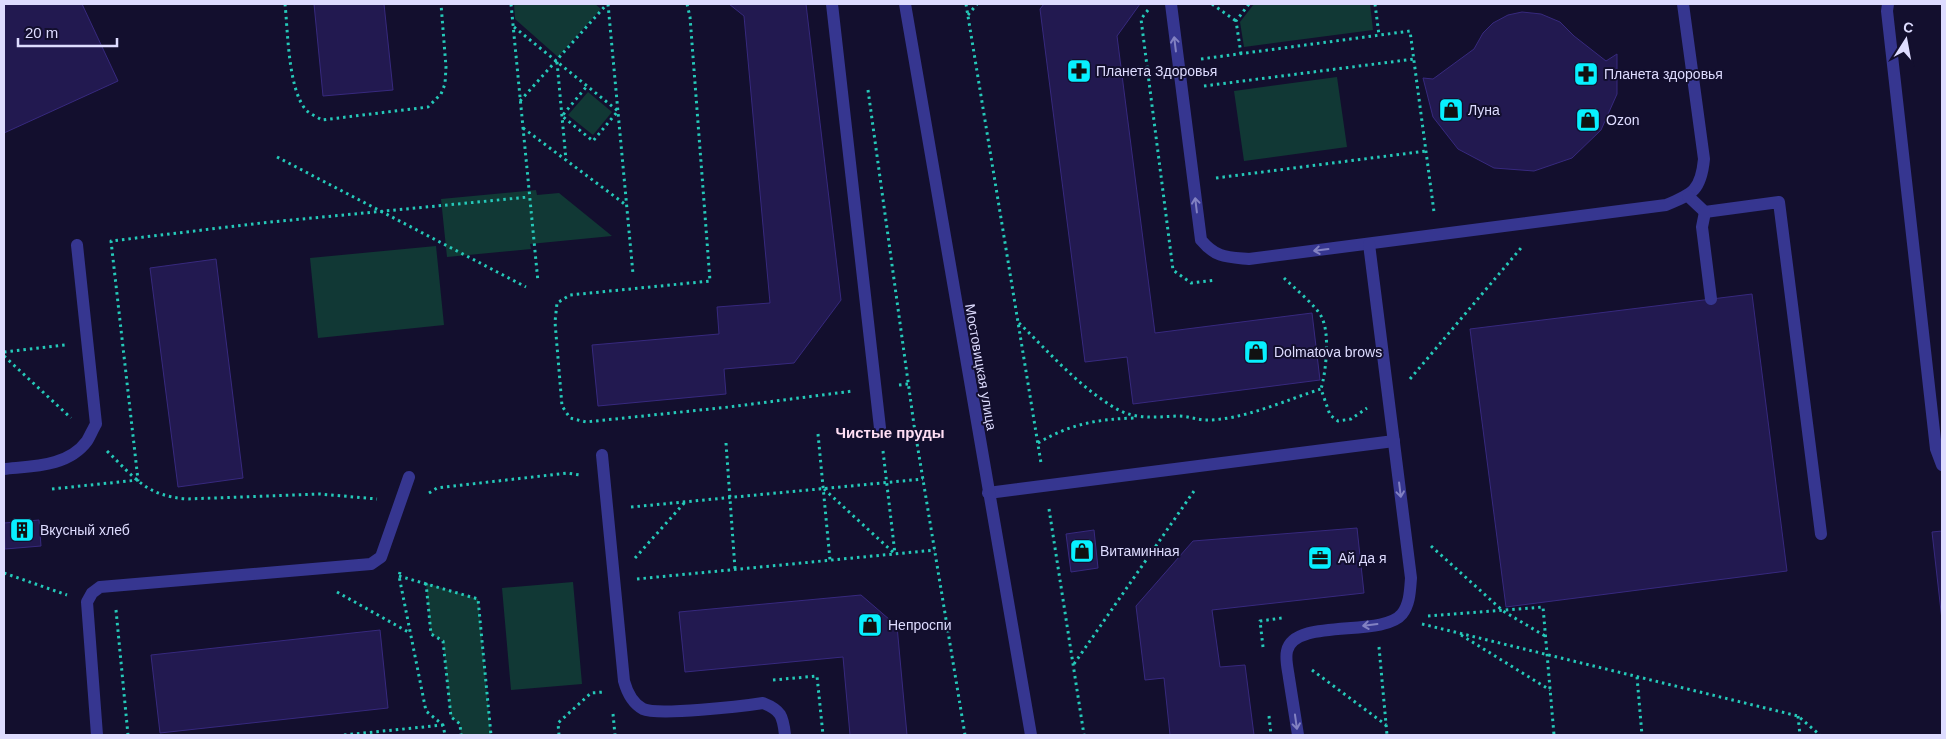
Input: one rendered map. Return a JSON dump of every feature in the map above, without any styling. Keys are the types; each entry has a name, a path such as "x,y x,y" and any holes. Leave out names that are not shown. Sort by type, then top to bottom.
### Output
{"street":[{"path":"832,4 880,428"},
{"name":"Мостовицкая улица","path":"905,4 1030,735"},
{"path":"1171,4 1201,240 1208,249 1220,257 1249,259 1666,205 1688,196 1698,185 1703,172 1704,159 1684,4"},
{"path":"1888,4 1888,21 1936,449 1942,465"},
{"path":"1688,196 1705,212"},
{"path":"1705,212 1779,202 1821,534"},
{"path":"1705,212 1702,227 1711,299"},
{"path":"1298,735 1287,651 1294,639 1309,633 1388,624 1402,614 1410,599 1411,578 1369,244"},
{"path":"4,469 50,464 71,455 87,442 96,424 77,245"},
{"path":"988,493 1394,441"},
{"path":"602,455 624,681 628,694 643,709 662,712 763,703 775,708 782,717 785,735"},
{"path":"97,735 87,602 92,593 100,587 371,564 381,557 409,477"}],"path":[{"path":"285,4 292,77 298,98 307,112 322,120 428,107 441,94 445,84 446,67 440,4"},
{"path":"511,4 538,282"},
{"path":"520,102 608,4"},
{"path":"608,4 633,274"},
{"path":"687,4 690,17 710,282 570,295 557,303 555,322 562,406 570,418 586,422 729,407 908,384"},
{"path":"966,4 1019,322 1084,735"},
{"path":"968,15 977,4"},
{"path":"1212,4 1236,21"},
{"path":"1241,54 1236,21 1249,4"},
{"path":"1375,4 1379,35"},
{"path":"513,27 618,111"},
{"path":"1178,62 1410,31 1437,235"},
{"path":"1181,89 1414,59"},
{"path":"557,61 566,160"},
{"path":"562,116 587,86"},
{"path":"867,86 908,384 965,735"},
{"path":"562,116 593,141 618,111"},
{"path":"523,128 626,206"},
{"path":"1193,181 1426,151"},
{"path":"277,156 526,287"},
{"path":"138,480 111,240 261,223 530,197"},
{"path":"1389,404 1544,221"},
{"path":"1277,272 1323,318 1327,350 1326,373 1321,389 1330,416 1338,421"},
{"path":"1019,322 1085,388 1117,409 1138,417"},
{"path":"4,352 86,342"},
{"path":"4,356 138,480 153,491 169,497 187,499 320,494 419,502 422,497 436,488 567,473 580,476 584,482"},
{"path":"1038,443 1049,436 1082,423 1138,417 1182,416 1204,420 1230,417 1321,389"},
{"path":"880,428 895,554"},
{"path":"818,434 830,560"},
{"path":"726,443 735,569"},
{"path":"631,507 923,479"},
{"path":"52,489 138,480"},
{"path":"823,488 895,554"},
{"path":"1073,665 1194,490"},
{"path":"630,498 632,515"},
{"path":"635,558 686,501"},
{"path":"1404,522 1503,611 1545,636"},
{"path":"634,550 635,565"},
{"path":"636,579 935,550"},
{"path":"401,567 399,576 426,711 443,724 445,735"},
{"path":"636,572 637,588"},
{"path":"4,573 87,602"},
{"path":"390,577 399,576 478,599 491,735"},
{"path":"426,583 431,634 443,641 450,717 460,724 461,735"},
{"path":"330,588 410,633"},
{"path":"1398,618 1543,607 1554,735"},
{"path":"116,610 128,735"},
{"path":"1263,650 1260,621 1289,617"},
{"path":"1398,618 1798,716 1820,735"},
{"path":"1377,624 1387,735"},
{"path":"1458,633 1550,690"},
{"path":"1287,651 1386,725"},
{"path":"767,680 817,676 823,735"},
{"path":"1637,677 1642,735"},
{"path":"559,735 558,723 591,694 627,690"},
{"path":"610,692 615,735"},
{"path":"1268,707 1271,735"},
{"path":"1798,716 1800,735"},
{"path":"344,735 443,724"}],"green space":[{"path":"514,4 595,4 601,9 558,57 515,19"},
{"path":"1254,4 1370,4 1373,30 1244,47 1240,22"},
{"path":"1337,77 1347,147 1244,161 1234,91"},
{"path":"588,92 612,112 593,135 568,115"},
{"path":"536,190 537,195 559,193 612,236 530,244 531,249 447,257 441,199"},
{"path":"436,246 444,325 318,338 310,258"},
{"path":"573,582 582,684 511,690 502,588"},
{"path":"426,583 478,599 491,735 461,735 460,724 451,717 443,641 431,634"}],"building":[{"path":"4,4 82,4 118,81 4,133"},
{"path":"314,4 384,4 393,90 323,96"},
{"path":"729,4 806,4 841,300 794,363 724,369 726,394 598,406 592,345 719,334 717,307 770,303 744,16"},
{"path":"1044,4 1140,4 1117,36 1155,333 1312,313 1320,380 1133,404 1127,357 1085,362 1040,9"},
{"path":"1522,12 1541,14 1560,22 1574,36 1606,61 1617,54 1617,94 1601,130 1572,158 1534,171 1494,168 1458,149 1433,117 1423,78 1433,79 1474,49 1483,33 1493,23 1508,15"},
{"path":"216,259 243,478 178,487 150,268"},
{"path":"1752,294 1787,571 1506,607 1470,329"},
{"name":"Вкусный хлеб","path":"39,520 41,546 5,549 4,523"},
{"path":"1357,528 1364,593 1212,610 1220,667 1245,665 1254,735 1170,735 1164,678 1145,680 1136,606 1193,541"},
{"name":"Витаминная","path":"1094,530 1098,568 1071,572 1066,534"},
{"path":"1942,531 1942,620 1932,532"},
{"path":"861,595 897,626 907,735 850,735 843,657 685,672 679,612"},
{"path":"380,630 388,708 160,733 151,655"}],"place":[{"name":"Планета Здоровья","path":"1079,71"},
{"name":"Планета здоровья","path":"1586,74"},
{"name":"Луна","path":"1451,110"},
{"name":"Ozon","path":"1588,120"},
{"name":"Dolmatova brows","path":"1256,352"},
{"name":"Вкусный хлеб","path":"22,530"},
{"name":"Витаминная","path":"1082,551"},
{"name":"Ай да я","path":"1320,558"},
{"name":"Непроспи","path":"870,625"}],"district":[{"name":"Чистые пруды","path":"890,432"}]}
